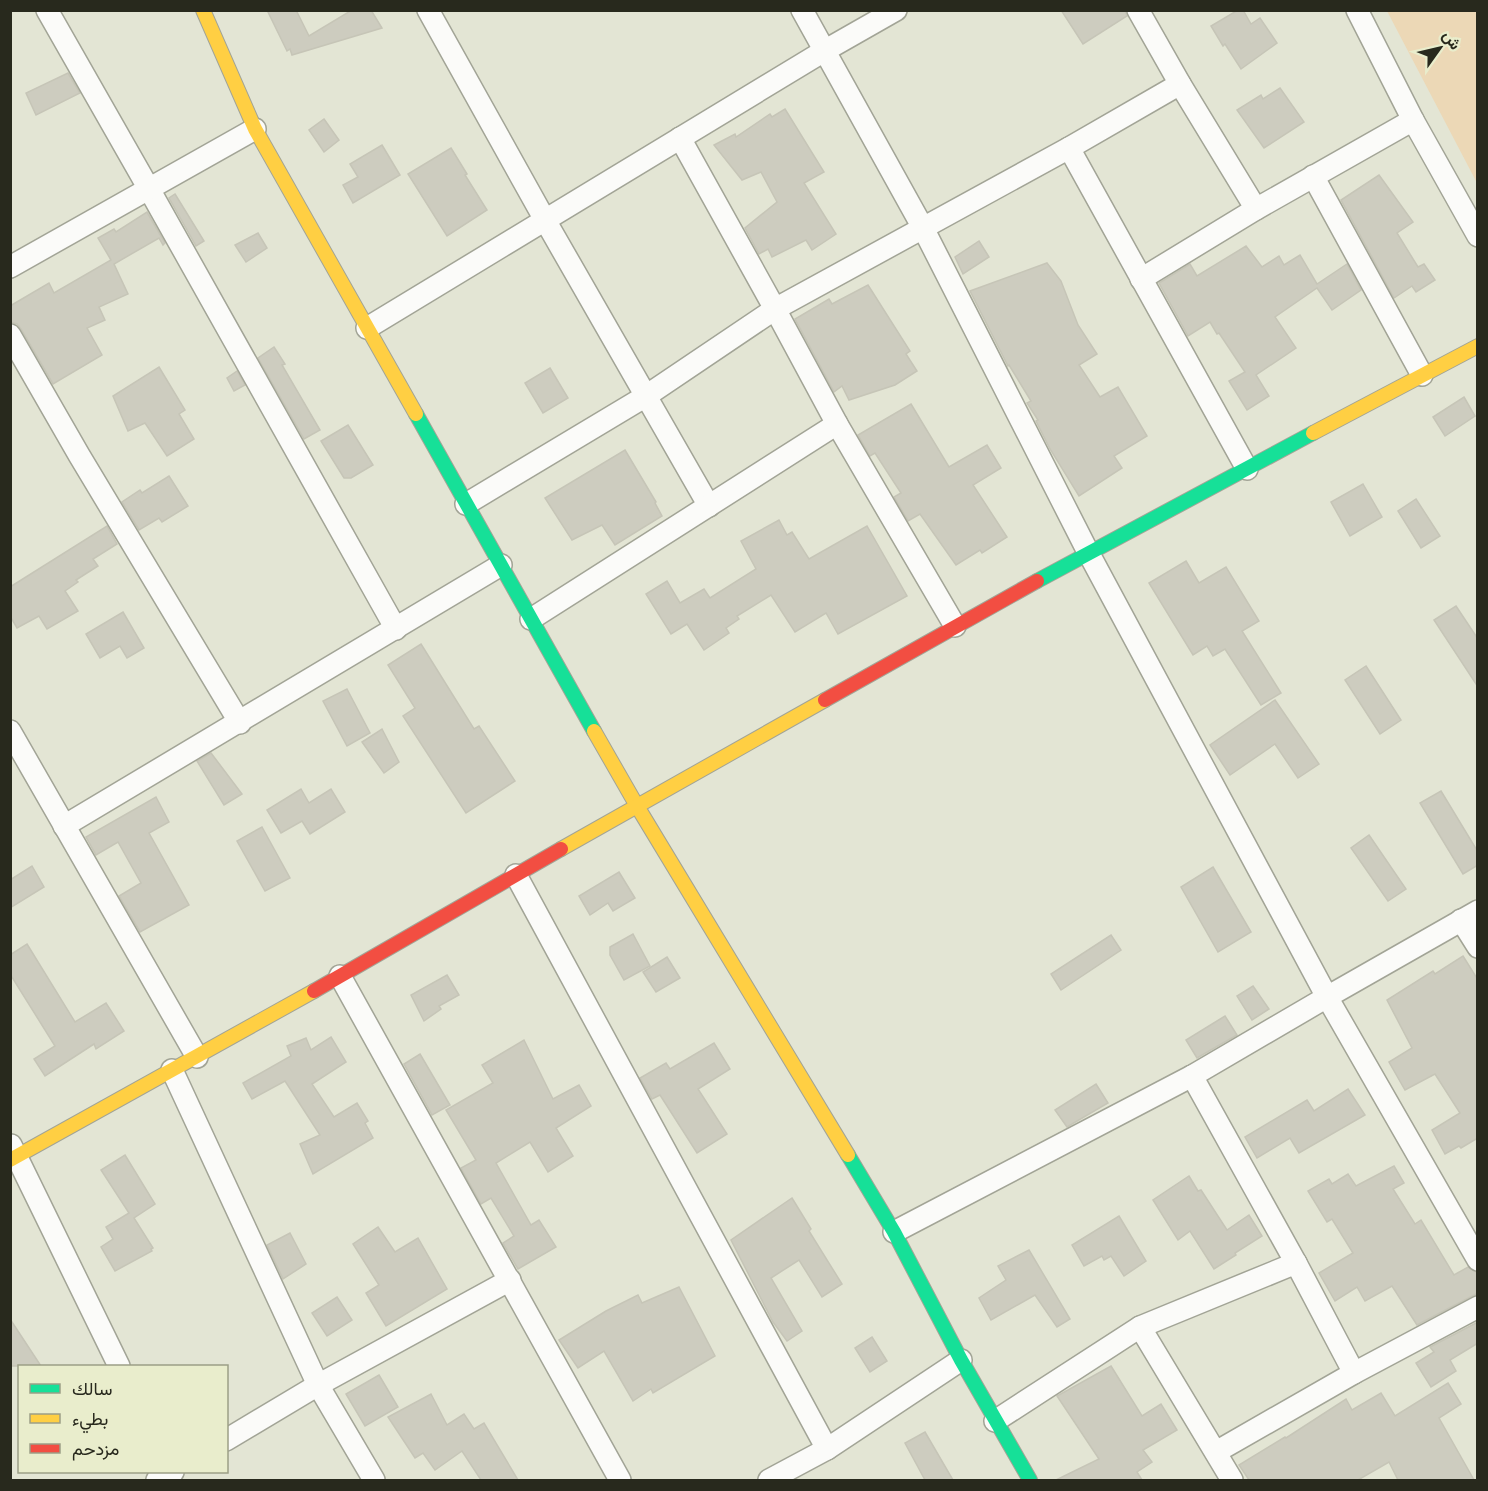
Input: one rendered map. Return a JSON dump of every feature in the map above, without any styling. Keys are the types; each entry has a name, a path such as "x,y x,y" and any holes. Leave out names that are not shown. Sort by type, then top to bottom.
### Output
{"street":[{"path":"46,10 396,628"},
{"path":"203,10 255,129 637,806 894,1232 962,1360 1030,1480"},
{"path":"428,10 544,220 709,506"},
{"path":"802,10 923,228 1088,552 1327,997 1478,1260"},
{"path":"367,328 824,51 896,10"},
{"path":"1138,10 1256,209"},
{"path":"1357,10 1413,120 1478,236"},
{"path":"466,504 646,396 776,309 1069,148 1180,84"},
{"path":"1142,279 1256,209 1413,120"},
{"path":"10,267 255,129"},
{"path":"680,138 776,309 837,424 955,626"},
{"path":"1069,148 1247,469"},
{"path":"1313,176 1422,375"},
{"path":"10,335 79,455 240,723"},
{"path":"118,1365 13,1154 197,1057 1088,552 1478,346"},
{"path":"531,619 837,424"},
{"path":"64,826 240,723 501,565"},
{"path":"10,731 197,1057"},
{"path":"516,875 827,1449"},
{"path":"894,1232 1192,1076 1469,915 1478,947"},
{"path":"340,976 620,1480"},
{"path":"172,1070 318,1385 374,1480"},
{"path":"1192,1076 1354,1373"},
{"path":"995,1420 1140,1327 1296,1263"},
{"path":"228,1439 318,1385 510,1280"},
{"path":"1216,1452 1354,1373 1478,1307"},
{"path":"1140,1327 1232,1480"},
{"path":"769,1480 827,1449 962,1360"}],"shaded area":[{"path":"1387,11 1477,11 1477,183"}],"building":[{"path":"267,10 296,10 309,36 352,10 371,10 382,28 292,55 290,49 287,51"},
{"path":"1061,10 1125,10 1127,16 1083,44"},
{"path":"1238,10 1243,10 1251,24 1260,18 1277,43 1241,69 1211,26"},
{"path":"68,73 80,93 36,115 26,93"},
{"path":"1280,88 1304,122 1264,148 1237,110 1261,95 1263,99"},
{"path":"785,109 824,172 804,183 836,234 812,250 806,240 772,257 768,249 759,254 745,228 777,202 761,172 742,180 714,145 735,134 736,137 770,114 772,117"},
{"path":"324,119 339,140 324,152 309,130"},
{"path":"382,145 400,175 353,203 343,185 358,177 350,164"},
{"path":"451,148 487,210 447,236 408,174"},
{"path":"1379,175 1413,222 1397,233 1418,267 1424,264 1435,280 1416,292 1412,286 1394,298 1341,200"},
{"path":"175,194 204,241 196,246 169,198"},
{"path":"147,212 165,243 163,245 159,238 114,264 128,294 99,307 105,320 87,328 102,355 53,384 21,329 17,324 10,322 10,306 49,283 54,293 111,260 98,238 114,229 116,232"},
{"path":"258,233 267,248 246,262 235,245"},
{"path":"979,241 989,257 963,274 955,257"},
{"path":"1246,246 1262,267 1279,256 1284,265 1300,255 1317,284 1347,264 1361,290 1332,310 1317,288 1275,317 1296,348 1256,375 1269,396 1247,410 1229,381 1245,372 1219,333 1217,334 1210,322 1188,336 1159,283 1190,264 1197,276"},
{"path":"1047,263 1061,281 1078,325 1097,354 1079,365 1100,397 1118,387 1147,436 1114,456 1122,468 1079,496 1050,449 1036,421 1038,420 1027,403 1031,401 1008,366 970,291"},
{"path":"868,285 910,351 906,354 917,371 895,385 849,400 842,386 834,392 795,319 829,299 832,304"},
{"path":"274,347 320,430 304,439 258,358"},
{"path":"159,367 185,410 179,414 194,439 167,456 145,423 128,431 113,396"},
{"path":"550,368 568,398 543,413 525,383"},
{"path":"237,371 245,385 234,391 227,378"},
{"path":"1464,397 1475,416 1445,436 1433,417"},
{"path":"911,404 949,467 987,445 1001,468 973,485 1007,537 982,553 980,550 956,565 920,514 908,521 894,497 901,493 875,453 870,456 858,435"},
{"path":"348,425 373,465 351,478 344,478 321,441"},
{"path":"625,450 662,516 615,545 602,525 572,540 545,498"},
{"path":"169,476 188,506 162,522 159,518 139,530 122,502 140,490 142,493"},
{"path":"1363,484 1382,517 1350,536 1331,502"},
{"path":"1416,499 1440,536 1421,548 1398,511"},
{"path":"779,520 787,535 792,532 809,559 867,526 907,596 838,634 826,613 795,632 771,595 737,616 739,619 726,628 729,633 704,650 687,624 671,634 646,594 667,581 680,603 704,589 710,598 756,569 741,541"},
{"path":"107,526 117,544 93,559 98,566 76,580 78,582 65,591 78,611 47,629 39,616 17,628 10,616 10,587"},
{"path":"1186,561 1199,583 1226,567 1259,621 1242,631 1281,693 1261,705 1225,649 1213,656 1207,646 1193,655 1149,583"},
{"path":"1456,606 1478,639 1478,687 1434,620"},
{"path":"123,612 144,648 127,658 120,646 100,658 86,634"},
{"path":"421,644 474,729 479,726 515,781 466,813 403,716 415,708 388,665"},
{"path":"1366,666 1401,720 1380,734 1345,680"},
{"path":"347,689 370,733 347,746 323,701"},
{"path":"1275,700 1319,764 1298,778 1275,744 1230,775 1210,745"},
{"path":"382,729 399,762 384,773 362,742"},
{"path":"211,753 242,794 224,805 197,761"},
{"path":"301,789 309,803 331,789 345,812 310,834 302,821 281,833 267,810"},
{"path":"1441,791 1478,852 1478,865 1463,874 1420,803"},
{"path":"156,797 169,822 149,833 189,905 140,932 119,896 141,883 118,842 96,855 86,837"},
{"path":"262,827 290,878 265,891 237,841"},
{"path":"1369,835 1406,889 1388,901 1351,848"},
{"path":"32,866 44,887 10,908 10,880"},
{"path":"1213,867 1251,932 1218,952 1181,887"},
{"path":"619,872 635,898 613,911 608,903 590,915 579,896"},
{"path":"633,934 650,966 624,980 610,955 610,947"},
{"path":"1111,935 1121,950 1061,990 1051,974"},
{"path":"27,944 75,1022 106,1003 124,1031 96,1049 94,1044 45,1076 34,1059 55,1046 10,974 10,955"},
{"path":"1463,956 1478,980 1478,1141 1476,1139 1445,1154 1432,1130 1460,1113 1435,1074 1405,1090 1389,1062 1412,1048 1387,1000 1433,971 1435,974"},
{"path":"667,957 680,978 656,992 643,972"},
{"path":"447,975 459,995 439,1006 441,1009 424,1021 411,995"},
{"path":"1253,986 1269,1009 1252,1020 1237,996"},
{"path":"1225,1016 1237,1035 1197,1058 1186,1040"},
{"path":"331,1037 346,1062 312,1084 334,1117 357,1103 368,1121 365,1123 373,1138 313,1174 300,1144 320,1135 285,1081 252,1099 243,1083 291,1056 287,1046 306,1038 311,1050"},
{"path":"524,1040 553,1099 579,1085 591,1106 556,1128 573,1156 548,1172 530,1142 496,1163 531,1225 539,1220 556,1247 518,1269 503,1243 514,1236 491,1198 481,1204 461,1168 476,1160 446,1110 493,1083 482,1065"},
{"path":"714,1043 730,1069 698,1089 727,1134 697,1153 660,1095 652,1099 640,1078 666,1063 670,1069"},
{"path":"420,1054 450,1105 432,1115 404,1064"},
{"path":"1096,1084 1108,1103 1067,1127 1055,1110"},
{"path":"1348,1089 1365,1115 1299,1153 1290,1138 1257,1158 1245,1137 1307,1100 1314,1111"},
{"path":"125,1155 155,1204 134,1218 153,1248 152,1251 115,1271 101,1247 113,1239 106,1227 129,1213 101,1170"},
{"path":"1394,1166 1404,1183 1393,1189 1415,1224 1421,1220 1454,1275 1468,1267 1478,1273 1478,1293 1417,1325 1392,1286 1365,1301 1357,1287 1335,1301 1319,1273 1353,1253 1332,1219 1327,1222 1308,1191 1329,1179 1332,1184 1348,1174 1356,1186"},
{"path":"1189,1176 1227,1230 1249,1215 1262,1236 1214,1269 1190,1231 1178,1240 1153,1200"},
{"path":"792,1198 811,1229 809,1231 842,1284 822,1297 799,1260 771,1278 802,1331 787,1341 773,1322 731,1240"},
{"path":"1119,1216 1146,1261 1124,1276 1111,1256 1104,1260 1102,1256 1084,1266 1072,1245"},
{"path":"378,1227 395,1252 418,1238 447,1289 386,1326 366,1293 379,1285 353,1244"},
{"path":"290,1233 306,1264 283,1279 267,1245"},
{"path":"1029,1250 1070,1319 1057,1327 1035,1295 991,1320 979,1298 1006,1280 998,1266"},
{"path":"679,1287 715,1356 653,1393 651,1389 633,1401 604,1351 578,1368 559,1340 606,1311 638,1295 642,1303"},
{"path":"337,1297 352,1320 327,1336 312,1313"},
{"path":"10,1319 40,1365 10,1366"},
{"path":"1476,1323 1478,1343 1450,1360 1456,1371 1431,1387 1416,1363 1434,1352 1430,1347"},
{"path":"872,1337 887,1361 870,1372 855,1348"},
{"path":"1111,1366 1142,1416 1161,1404 1177,1430 1143,1450 1152,1462 1137,1472 1142,1480 1056,1480 1099,1459 1057,1396"},
{"path":"379,1375 398,1407 365,1426 346,1394"},
{"path":"1448,1383 1461,1404 1439,1418 1474,1480 1398,1480 1389,1462 1358,1480 1249,1480 1239,1465 1346,1399 1352,1410 1381,1393 1395,1416"},
{"path":"431,1394 447,1425 464,1414 474,1429 484,1423 518,1480 481,1480 462,1451 435,1470 423,1453 415,1458 388,1417"},
{"path":"925,1432 953,1480 925,1480 905,1443"}],"traffic: fast":[{"path":"416,414 594,731"},
{"path":"1037,581 1313,433"},
{"path":"848,1155 894,1232 961,1360 1030,1480"}],"traffic: slow":[{"path":"203,10 255,129 416,414"},
{"path":"1313,433 1478,346"},
{"path":"561,849 825,700"},
{"path":"594,731 848,1155"},
{"path":"10,1160 314,991"}],"traffic: jam":[{"path":"825,700 1037,581"},
{"path":"314,991 561,849"}]}
